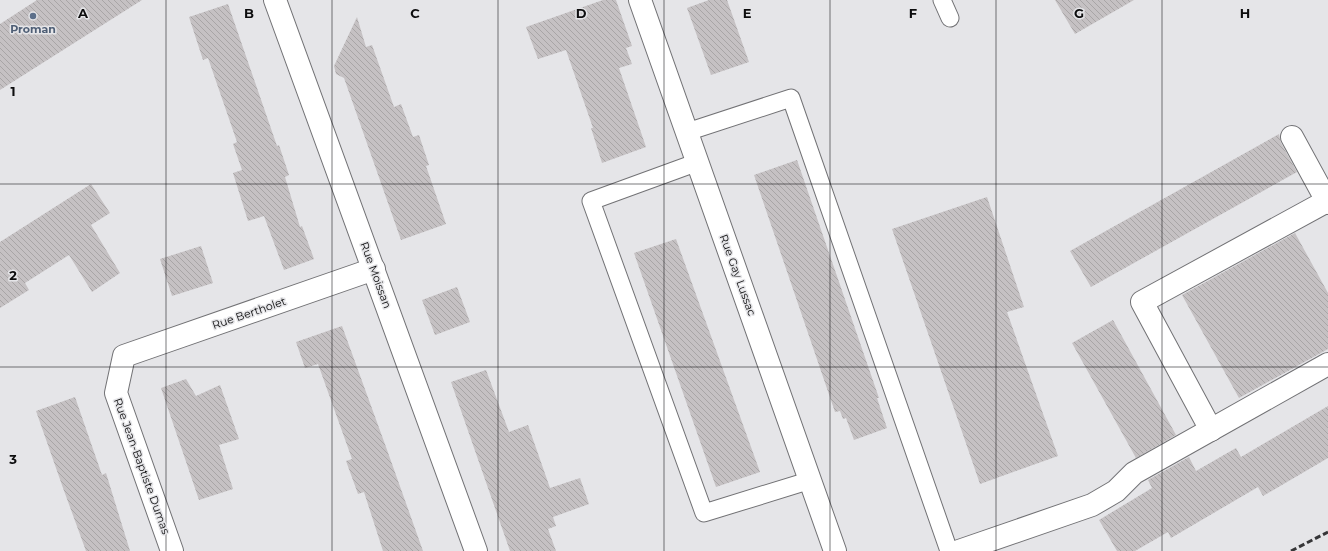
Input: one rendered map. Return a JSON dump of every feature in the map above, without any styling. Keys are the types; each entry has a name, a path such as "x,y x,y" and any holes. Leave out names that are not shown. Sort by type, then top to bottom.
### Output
{"street":[{"name":"Rue Moissan","path":"275,0 476,551"},
{"name":"Rue Gay Lussac","path":"640,0 835,551"},
{"path":"1211,430 1142,302 1327,202 1292,137"},
{"name":"Rue Bertholet","path":"124,356 374,269"},
{"name":"Rue Jean-Baptiste Dumas","path":"124,356 116,393 172,551"},
{"path":"959,551 1092,505 1116,491 1134,473 1328,364"}],"lane":[{"path":"942,0 950,18"},
{"path":"687,132 791,98 949,551"},
{"path":"698,162 591,201 704,512 811,480"}],"building":[{"path":"37,0 142,0 0,90 0,24"},
{"path":"603,0 616,0 632,46 626,48 632,64 619,68 646,147 602,163 591,128 593,128 566,50 538,59 526,27"},
{"path":"709,0 727,0 749,62 711,75 687,8"},
{"path":"1055,0 1134,0 1075,34"},
{"path":"228,4 277,146 279,145 289,175 285,177 300,227 302,226 314,259 284,270 264,216 248,221 233,173 242,170 233,144 237,142 208,58 203,60 189,17"},
{"path":"357,17 366,47 372,45 394,107 401,104 413,137 419,135 429,165 426,166 446,224 401,240 344,78 336,74 334,66"},
{"path":"1279,134 1281,143 1297,172 1091,287 1070,251"},
{"path":"797,160 879,398 877,398 887,428 854,440 846,418 843,419 840,411 835,412 754,175"},
{"path":"91,184 110,213 91,225 120,273 92,292 69,255 25,283 29,290 0,308 0,242"},
{"path":"987,197 1024,307 1007,312 1058,456 980,484 892,229"},
{"path":"1295,233 1328,293 1328,349 1239,398 1182,295"},
{"path":"676,239 760,472 716,487 634,253"},
{"path":"201,246 213,283 172,296 160,259"},
{"path":"457,287 470,322 435,335 422,300"},
{"path":"1113,320 1176,435 1136,458 1072,343"},
{"path":"342,326 423,551 383,551 364,492 358,494 346,461 352,459 318,364 305,368 296,342"},
{"path":"486,370 509,432 528,425 550,488 580,478 589,504 553,517 556,526 548,529 556,551 510,551 451,382"},
{"path":"186,379 196,396 220,385 239,439 219,445 233,489 199,500 161,388"},
{"path":"75,397 102,475 106,473 130,551 86,551 63,488 36,411"},
{"path":"1328,406 1328,458 1263,496 1258,487 1171,538 1168,532 1135,551 1117,551 1099,520 1152,488 1148,480 1189,457 1196,471 1236,448 1241,457"}],"railway":[{"path":"1291,551 1328,532"}],"place":[{"name":"Proman","path":"33,16"}]}
